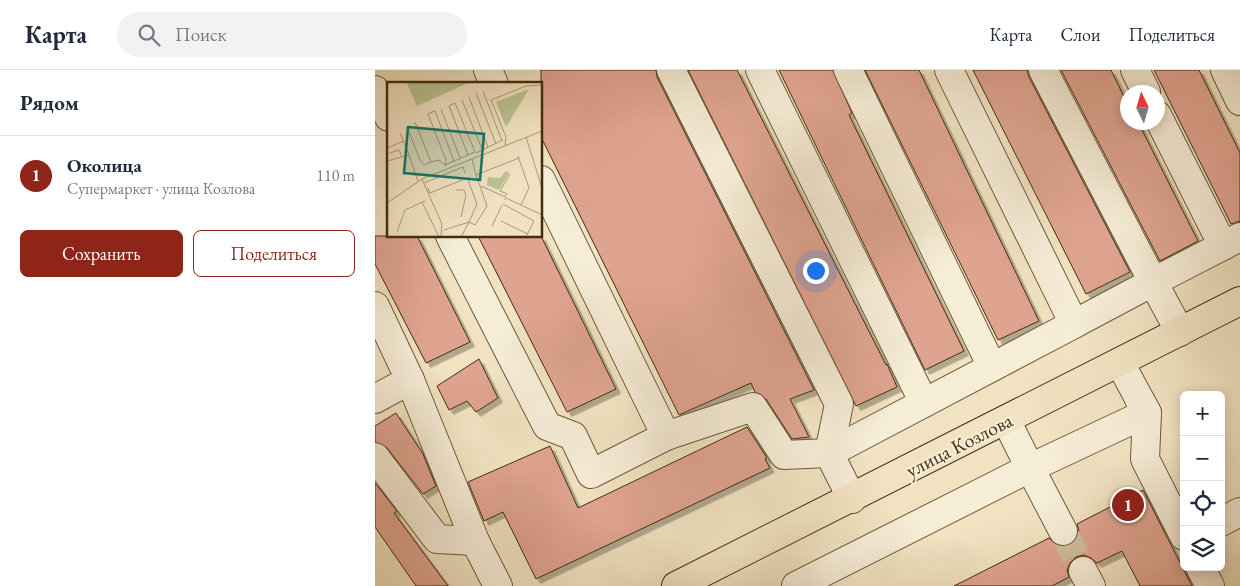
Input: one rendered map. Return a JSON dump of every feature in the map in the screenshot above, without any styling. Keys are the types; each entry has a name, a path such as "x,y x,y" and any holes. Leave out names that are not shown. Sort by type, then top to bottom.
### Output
{"main road":[{"name":"улица Козлова","path":"676,586 852,499 1240,301"}],"lane":[{"path":"488,70 493,82"},
{"path":"671,70 839,404 829,453 852,499"},
{"path":"760,70 924,403"},
{"path":"849,70 992,367"},
{"path":"949,70 1074,324"},
{"path":"1043,70 1179,332"},
{"path":"1135,70 1142,85"},
{"path":"1225,70 1240,101"},
{"path":"375,90 387,113"},
{"path":"451,238 547,426 573,436 591,474 666,436 753,407 784,455 829,453 1231,241 1165,130"},
{"path":"543,184 666,436"},
{"path":"375,306 410,380 475,541 498,586"},
{"path":"1119,363 1147,413 1145,459 1180,528"},
{"path":"375,398 410,380"},
{"path":"796,586 1030,468 1147,413"},
{"path":"1006,420 1063,531"},
{"path":"375,457 437,539 475,541"},
{"path":"1225,520 1240,512"},
{"path":"1202,571 1210,586"}],"building":[{"path":"541,70 656,70 657,77 814,390 790,399 809,437 792,439 766,399 755,392 751,383 679,415 543,141 543,82 541,82"},
{"path":"688,70 737,70 897,387 856,406"},
{"path":"779,70 833,70 852,113 849,115 964,351 925,370"},
{"path":"865,70 919,70 1039,321 998,340"},
{"path":"973,70 1027,70 1130,272 1086,294"},
{"path":"1061,70 1111,70 1120,89 1120,130 1142,130 1198,241 1160,261"},
{"path":"1154,70 1199,70 1240,153 1240,221 1231,224 1165,92 1165,85 1162,85"},
{"path":"375,236 418,238 470,342 426,363 375,264"},
{"path":"479,238 542,238 616,389 567,412"},
{"path":"479,359 498,398 476,412 467,401 449,410 437,386"},
{"path":"396,413 423,454 436,486 423,494 387,448 375,442 375,426"},
{"path":"747,427 767,458 765,459 770,468 536,579 503,512 484,521 468,482 550,446 578,508"},
{"path":"375,483 397,511 394,513 448,586 416,586 375,527"},
{"path":"1143,490 1180,562 1180,571 1184,571 1192,586 1140,586 1122,551 1097,563 1084,555 1076,557 1070,563 1067,570 1069,577 1052,586 954,586 1049,538 1055,544 1062,547 1070,545 1076,539 1079,531 1077,524"}],"tunnel":[{"path":"1063,531 1083,571"}],"place":[{"name":"Околица","path":"1128,505"}]}
